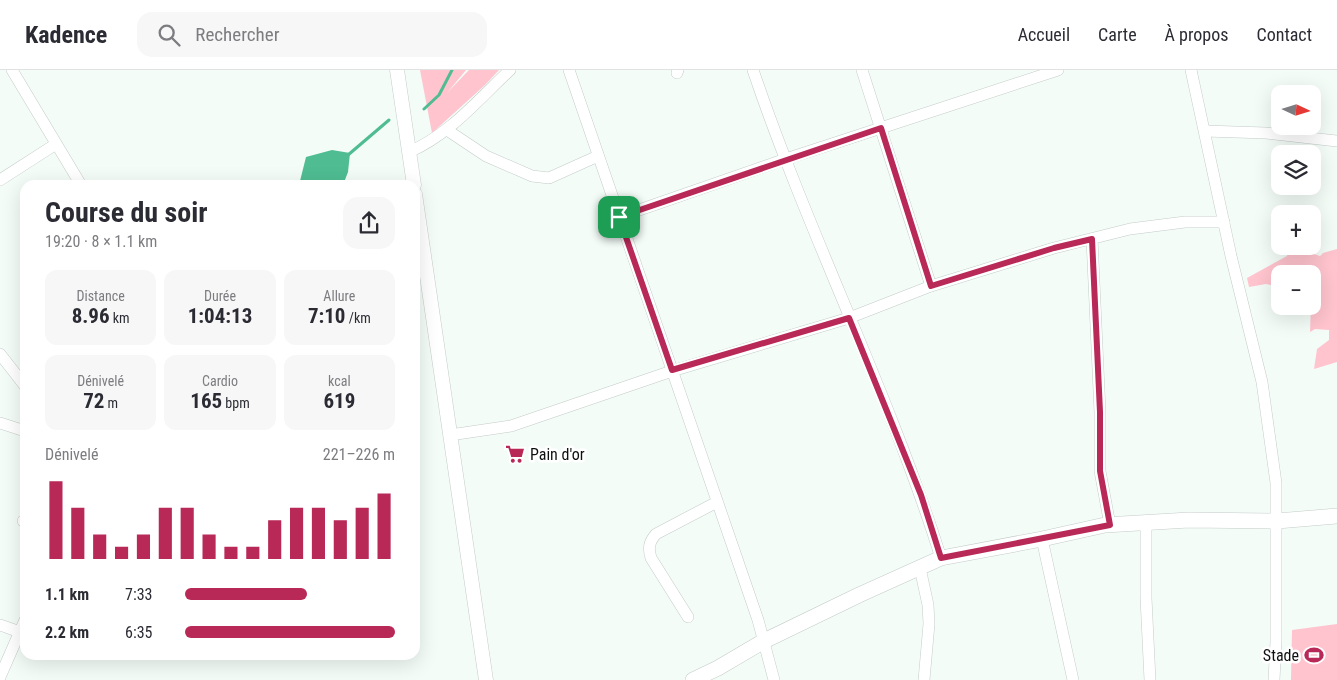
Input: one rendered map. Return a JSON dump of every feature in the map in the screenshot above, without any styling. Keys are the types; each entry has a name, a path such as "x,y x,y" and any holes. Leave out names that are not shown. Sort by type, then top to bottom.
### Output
{"main road":[{"path":"693,680 718,668 764,641 941,558 1042,540 1110,525 1189,520 1277,522 1337,516"}],"street":[{"path":"12,70 77,180"},
{"path":"397,70 413,180"},
{"path":"409,152 423,146 447,130 510,70"},
{"path":"569,70 764,641 774,680"},
{"path":"753,70 819,247 918,486 941,558"},
{"path":"862,70 931,286"},
{"path":"619,217 786,159 1058,70"},
{"path":"1192,70 1224,222 1262,382 1276,483 1276,641 1274,680"},
{"path":"447,130 486,156 540,178 549,178 598,156"},
{"path":"1205,131 1266,133 1337,141"},
{"path":"0,180 56,144"},
{"path":"450,436 511,426 672,370 849,318 931,286 1054,248 1130,230 1185,222 1224,222"},
{"path":"420,229 486,680"},
{"path":"1092,239 1100,412 1100,471 1110,525"},
{"path":"0,354 20,380"},
{"path":"0,423 20,429"},
{"path":"688,617 651,558 649,550 650,540 656,534 717,502"},
{"path":"1146,523 1146,598 1150,680"},
{"path":"1042,540 1074,680"},
{"path":"920,568 928,605 929,624 924,680"},
{"path":"0,625 20,632 0,677"}],"shaded area":[{"path":"420,70 466,70 447,93 469,70 499,70 432,133"},
{"path":"332,150 350,153 348,172 345,180 300,180 306,157"},
{"path":"1337,249 1337,362 1314,369 1317,349 1329,340 1329,330 1315,329 1310,332 1311,315 1321,315 1321,265 1271,265 1271,285 1266,284 1249,287 1247,278 1287,256 1320,256 1323,253"},
{"name":"Stade","path":"1337,624 1337,680 1291,680 1292,630"}],"waterway":[{"path":"424,109 439,95 452,70"},
{"path":"348,155 389,120"}],"place":[{"name":"Pain d'or","path":"515,454"},
{"name":"Stade","path":"1314,655"}],"route":[{"path":"881,128 931,286 1054,248 1092,239 1100,412 1100,471 1110,525 1042,540 941,558 921,495 849,318 672,370 619,217 881,128"}]}
